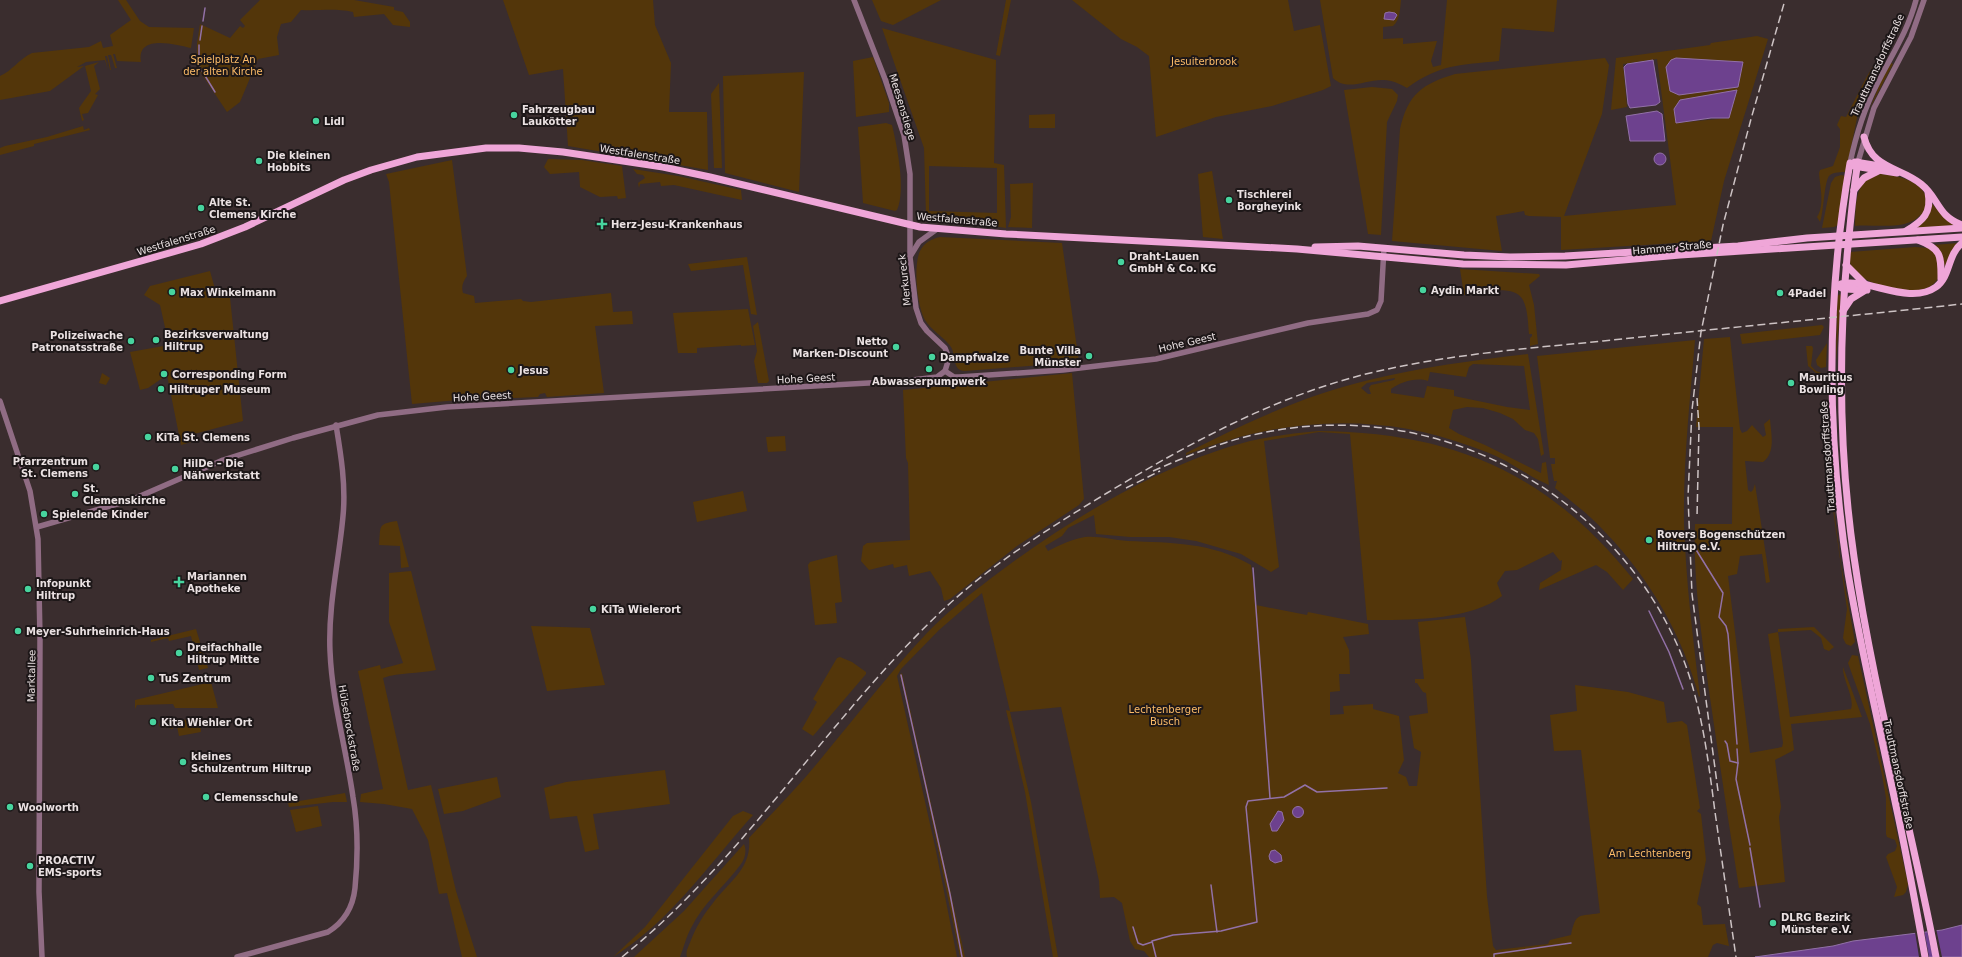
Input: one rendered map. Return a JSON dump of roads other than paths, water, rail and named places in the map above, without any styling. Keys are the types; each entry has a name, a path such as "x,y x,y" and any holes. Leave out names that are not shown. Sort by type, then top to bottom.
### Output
{"main road":[{"path":"1864,137 1871,154 1890,168 1917,181 1927,190 1941,211 1955,222 1962,225"},
{"name":"Westfalenstraße","path":"0,301 200,244 245,227 344,180 380,167 439,153 486,148 511,148 555,152 663,167 911,225 937,229 1297,249 1384,257"},
{"path":"1850,163 1878,171 1901,174"},
{"name":"Trauttmansdorffstraße","path":"1850,163 1841,224 1835,285 1832,360 1834,428 1840,506 1848,572 1925,957"},
{"path":"1857,165 1890,168"},
{"name":"Trauttmansdorffstraße","path":"1857,165 1844,286 1840,360 1846,492 1854,558 1869,646 1924,895 1936,957"},
{"path":"1853,192 1864,178 1878,171"},
{"path":"1904,232 1926,217 1929,206 1927,190"},
{"name":"Hammer Straße","path":"1738,249 1824,236 1962,228"},
{"name":"Hammer Straße","path":"1384,248 1510,257 1585,256 1823,246 1962,236"},
{"path":"1916,239 1933,247 1940,255 1942,264 1942,281"},
{"path":"1835,285 1917,293 1931,290 1942,281 1947,273 1952,254 1962,243"},
{"name":"Westfalenstraße","path":"1297,249 1358,246 1384,248"},
{"name":"Hammer Straße","path":"1384,257 1463,264 1551,266 1704,251"},
{"path":"1846,265 1866,288"},
{"path":"1842,312 1852,298 1866,288"}],"street":[{"name":"Meesenstiege","path":"854,0 885,79 904,135 910,174 911,225"},
{"name":"Trauttmansdorffstraße","path":"1850,163 1865,110 1876,84 1904,33 1916,0"},
{"name":"Trauttmansdorffstraße","path":"1857,165 1864,137 1881,91 1911,36 1924,0"},
{"name":"Merkureck","path":"911,225 910,257 918,315 927,332 948,353 949,358 946,370"},
{"path":"910,257 919,242 937,229"},
{"name":"Hohe Geest","path":"37,527 131,500 223,460 336,425 378,415 447,407 917,380 937,377 946,370 954,377 959,377 1105,366 1186,353 1308,323 1368,314 1377,310 1381,300 1384,248"},
{"name":"Marktallee","path":"0,401 30,491 37,527 40,638 39,892 42,957"},
{"name":"Hülsebrockstraße","path":"237,957 328,932 346,915 355,889 357,856 354,803 334,693 330,650 332,598 344,508 343,482 336,425"}],"waterway":[{"path":"203,21 205,8"},
{"path":"200,40 202,26"},
{"path":"199,45 199,66 215,92"},
{"path":"1695,548 1723,593 1719,617 1726,626 1728,634 1737,744"},
{"path":"1253,568 1270,798"},
{"path":"1649,611 1669,652 1683,689"},
{"path":"901,675 950,894 962,957"},
{"path":"1725,741 1727,744 1730,761 1738,763"},
{"path":"1737,749 1738,763 1736,779 1750,845"},
{"path":"1156,957 1152,941 1173,935 1221,931 1257,922 1246,807 1248,801 1284,797 1305,785 1317,792 1387,788"},
{"path":"1750,848 1760,907"},
{"path":"1211,885 1217,932"},
{"path":"1133,927 1138,943 1143,945 1152,942"},
{"path":"1494,957 1494,954 1571,943"}],"railway":[{"path":"1718,791 1692,594 1688,497 1692,410 1701,332 1723,225 1785,0"},
{"path":"622,957 667,918 709,875 749,830 864,692 947,606 984,575 1024,546 1107,493 1199,440 1262,410 1328,385 1362,375 1422,362 1512,350 1962,304"},
{"path":"1697,398 1699,427 1697,517"},
{"path":"1153,471 1230,441 1262,433 1278,430 1341,425 1403,431 1463,447 1519,473 1570,507 1615,550 1653,599 1682,656 1695,694 1710,772 1736,957"},
{"path":"1126,488 1160,471"}],"place":[{"name":"Fahrzeugbau Laukötter","path":"514,115"},
{"name":"Lidl","path":"316,121"},
{"name":"Die kleinen Hobbits","path":"259,161"},
{"name":"Tischlerei Borgheyink","path":"1229,200"},
{"name":"Alte St. Clemens Kirche","path":"201,208"},
{"name":"Herz-Jesu-Krankenhaus","path":"602,224"},
{"name":"Draht-Lauen GmbH & Co. KG","path":"1121,262"},
{"name":"Aydin Markt","path":"1423,290"},
{"name":"Max Winkelmann","path":"172,292"},
{"name":"4Padel","path":"1780,293"},
{"name":"Bezirksverwaltung Hiltrup","path":"156,340"},
{"name":"Polizeiwache Patronatsstraße","path":"131,341"},
{"name":"Netto Marken-Discount","path":"896,347"},
{"name":"Bunte Villa Münster","path":"1089,356"},
{"name":"Dampfwalze","path":"932,357"},
{"name":"Abwasserpumpwerk","path":"929,369"},
{"name":"Jesus","path":"511,370"},
{"name":"Corresponding Form","path":"164,374"},
{"name":"Mauritius Bowling","path":"1791,383"},
{"name":"Hiltruper Museum","path":"161,389"},
{"name":"KiTa St. Clemens","path":"148,437"},
{"name":"Pfarrzentrum St. Clemens","path":"96,467"},
{"name":"HilDe – Die Nähwerkstatt","path":"175,469"},
{"name":"St. Clemenskirche","path":"75,494"},
{"name":"Spielende Kinder","path":"44,514"},
{"name":"Rovers Bogenschützen Hiltrup e.V.","path":"1649,540"},
{"name":"Mariannen Apotheke","path":"179,582"},
{"name":"Infopunkt Hiltrup","path":"28,589"},
{"name":"KiTa Wielerort","path":"593,609"},
{"name":"Meyer-Suhrheinrich-Haus","path":"18,631"},
{"name":"Dreifachhalle Hiltrup Mitte","path":"179,653"},
{"name":"TuS Zentrum","path":"151,678"},
{"name":"Kita Wiehler Ort","path":"153,722"},
{"name":"kleines Schulzentrum Hiltrup","path":"183,762"},
{"name":"Clemensschule","path":"206,797"},
{"name":"Woolworth","path":"10,807"},
{"name":"PROACTIV EMS-sports","path":"30,866"},
{"name":"DLRG Bezirk Münster e.V.","path":"1773,923"}],"park label":[{"name":"Jesuiterbrook","path":"1204,61"},
{"name":"Spielplatz An der alten Kirche","path":"223,64"},
{"name":"Lechtenberger Busch","path":"1165,714"},
{"name":"Am Lechtenberg","path":"1650,853"}]}
